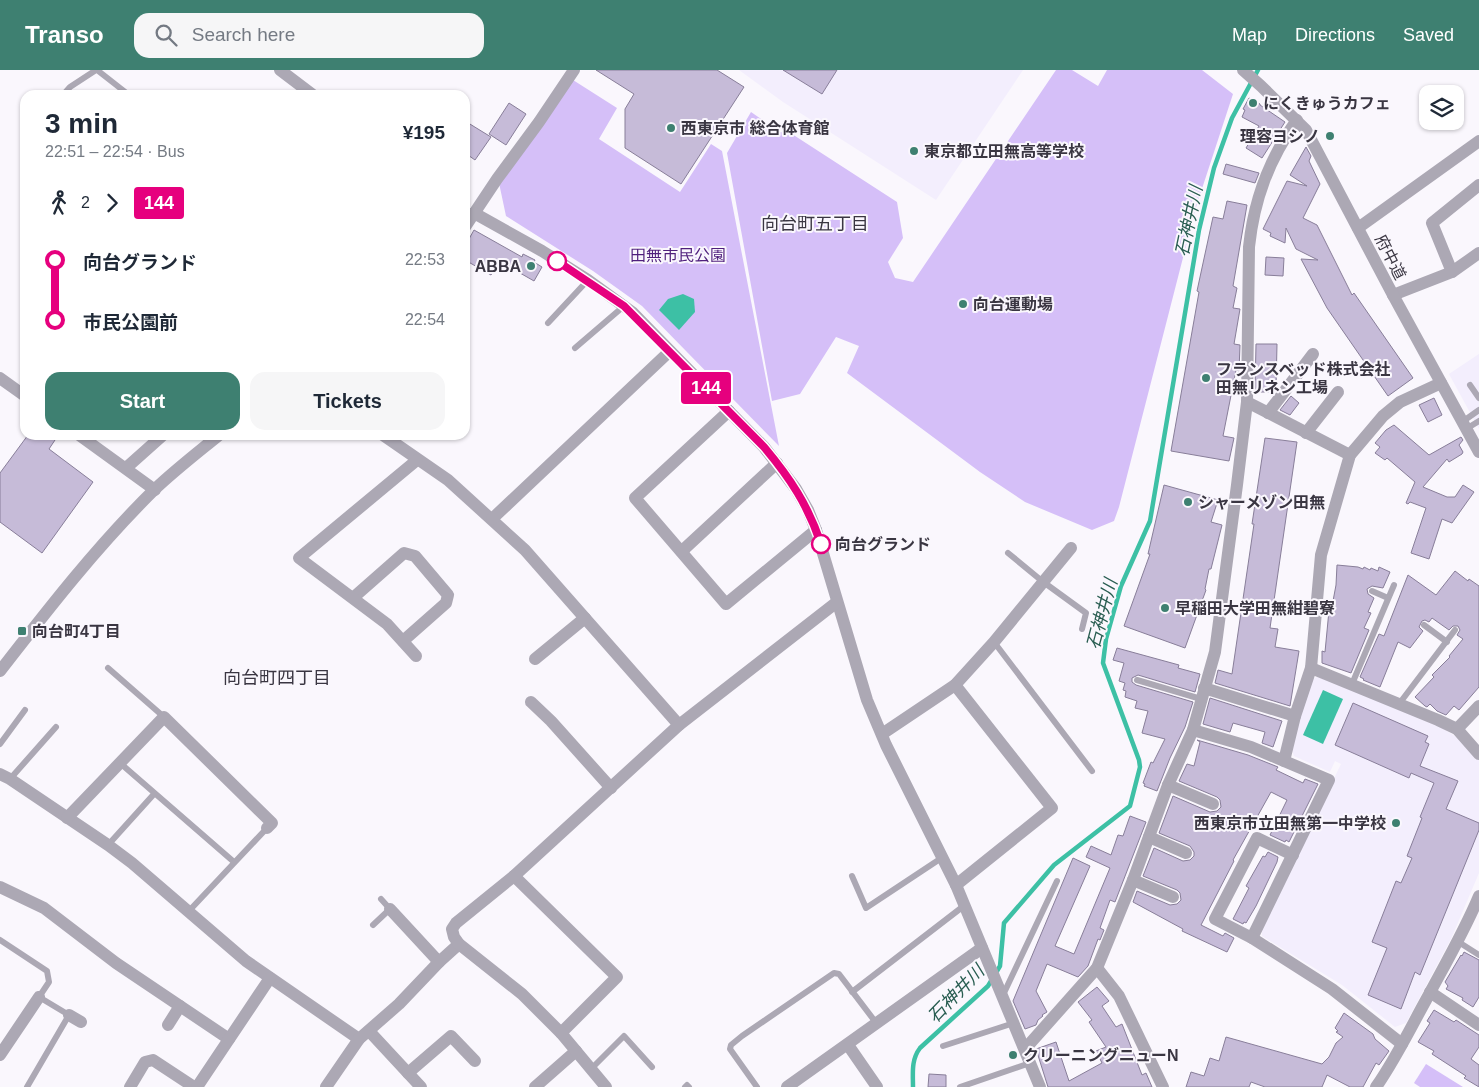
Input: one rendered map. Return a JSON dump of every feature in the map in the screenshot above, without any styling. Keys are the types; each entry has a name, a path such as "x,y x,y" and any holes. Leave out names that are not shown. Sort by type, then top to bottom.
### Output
{"street":[{"path":"280,70 306,90"},
{"path":"470,210 539,122 574,70"},
{"name":"府中道","path":"1245,71 1306,130 1479,452"},
{"path":"1025,1049 1097,968 1133,880 1168,785 1193,730 1215,652 1233,484 1247,402 1249,247 1251,225 1269,166 1281,142 1297,120"},
{"path":"1358,228 1479,141"},
{"path":"1452,272 1432,223 1479,185"},
{"path":"470,212 542,251 588,280 624,306 729,410 777,463 808,510 816,530 868,700 886,745 956,885 1040,1087"},
{"path":"1393,295 1452,272 1479,253"},
{"path":"492,519 670,351"},
{"path":"1268,413 1313,354"},
{"path":"1,380 20,393"},
{"path":"1284,761 1295,716 1311,668 1321,554 1350,455 1383,416 1400,402 1441,383"},
{"path":"1306,432 1338,392"},
{"path":"1247,402 1350,455"},
{"path":"729,410 634,498 682,551 726,604 816,530"},
{"path":"90,440 155,490"},
{"path":"126,468 157,440"},
{"path":"0,671 76,574 155,490 179,467 213,440"},
{"path":"390,440 448,480 525,550 679,725"},
{"path":"416,656 387,624 354,597 299,558 417,460"},
{"path":"682,551 777,463"},
{"path":"882,734 955,685 994,642 1070,548"},
{"path":"354,597 404,553 415,556 448,595 446,603 403,641"},
{"path":"606,1087 561,1032 522,994 459,944 454,937 452,929 514,876 679,725 837,602"},
{"path":"535,658 586,618"},
{"path":"1311,668 1400,704 1457,730 1479,754"},
{"path":"955,685 1052,808 956,885"},
{"path":"1202,694 1295,716"},
{"path":"531,702 551,721 611,788"},
{"path":"1457,730 1479,706"},
{"path":"67,818 164,717 272,823 267,828"},
{"path":"1193,730 1251,747 1329,780 1252,938"},
{"path":"5,776 132,863 246,962 364,1035 408,1073 421,1087"},
{"path":"1168,785 1213,804"},
{"path":"1149,837 1186,853"},
{"path":"1293,855 1257,838 1215,919 1252,938 1332,989 1402,1044"},
{"path":"514,876 617,977 561,1032"},
{"path":"1133,880 1174,897"},
{"path":"0,887 44,908 116,963 229,1038"},
{"path":"1376,1087 1387,1072 1458,941 1479,896"},
{"path":"390,910 439,962"},
{"path":"326,1087 364,1035 399,1004 459,944"},
{"path":"787,1087 982,948"},
{"path":"1097,968 1119,996 1163,1087"},
{"path":"130,1087 145,1062 153,1060 196,1087 270,978"},
{"path":"1430,992 1479,1025"},
{"path":"0,1055 39,997"},
{"path":"168,1025 180,1006"},
{"path":"69,1015 81,1022"},
{"path":"408,1073 451,1036 475,1062"},
{"path":"848,1045 878,1087"},
{"path":"535,1087 576,1051"}],"lane":[{"path":"68,90 96,70 122,90"},
{"path":"548,323 588,280"},
{"path":"575,348 624,306"},
{"path":"1470,385 1479,398"},
{"path":"1464,425 1479,410"},
{"path":"1464,425 1479,421"},
{"path":"1008,553 1086,613 1082,629"},
{"path":"1352,684 1394,585"},
{"path":"1372,591 1388,598"},
{"path":"1424,625 1447,642"},
{"path":"1400,704 1456,630"},
{"path":"994,642 1092,771"},
{"path":"108,668 164,717"},
{"path":"1137,680 1202,694"},
{"path":"0,744 25,710"},
{"path":"5,776 56,727"},
{"path":"120,764 234,862"},
{"path":"108,845 154,794"},
{"path":"188,912 267,828"},
{"path":"852,876 866,908 943,857"},
{"path":"1001,991 1058,881"},
{"path":"373,925 390,910 381,900"},
{"path":"852,992 965,906"},
{"path":"0,940 47,971 49,982 39,997 69,1015 26,1087"},
{"path":"1458,941 1479,954"},
{"path":"758,1087 730,1049 731,1045 834,973 838,974 877,1024"},
{"path":"943,1046 1014,1024"},
{"path":"592,1068 624,1036 652,1067"},
{"path":"960,1087 1030,1063"},
{"path":"684,1087 687,1085 689,1087"}],"shaded area":[{"name":"東京都立田無高等学校","path":"739,70 1023,70 936,200 783,102"},
{"path":"683,294 694,299 695,312 679,330 659,310 668,299"},
{"path":"1479,354 1479,429 1449,374"},
{"name":"西東京市立田無第一中学校","path":"1319,676 1439,726 1461,740 1479,760 1479,873 1451,939 1406,1023 1395,1027 1342,985 1262,936 1262,927 1341,764 1335,761 1330,772 1294,756 1291,747 1311,680"},
{"path":"1323,690 1343,699 1323,744 1303,735"}],"green space":[{"name":"向台運動場","path":"1056,70 1072,70 1098,86 1107,70 1202,70 1233,94 1196,207 1119,507 1114,521 1092,530 1025,502 980,472 847,373 859,346 836,337 800,394 772,401 727,153 751,112 780,132 792,134 897,202 903,238 888,262 895,278 913,282"},
{"name":"田無市民公園","path":"573,80 617,108 599,139 680,192 711,144 722,151 779,446 642,306 593,271 506,216 499,183"},
{"path":"1426,1064 1463,1087 1420,1087 1414,1083"}],"building":[{"name":"西東京市 総合体育館","path":"596,70 717,70 744,87 681,184 625,148 625,109 634,94"},
{"path":"783,70 837,70 822,94"},
{"path":"1249,98 1285,122 1262,158 1246,148 1259,126 1242,117 1245,110 1243,109"},
{"path":"509,103 526,114 506,145 489,134"},
{"path":"470,124 491,137 475,160 470,156"},
{"path":"1306,147 1311,156 1309,161 1320,184 1303,218 1317,225 1352,295 1354,293 1413,378 1388,396 1327,308 1301,259 1318,260 1296,249 1286,228 1285,243 1270,236 1271,233 1263,229 1287,181 1307,186 1290,175"},
{"path":"1226,164 1259,173 1255,183 1223,174"},
{"name":"フランスベッド株式会社 田無リネン工場","path":"1227,201 1247,205 1233,286 1237,288 1233,308 1240,309 1234,344 1240,345 1239,371 1236,370 1223,436 1234,438 1229,461 1171,451 1199,292 1197,291 1213,217 1223,219"},
{"path":"474,230 522,257 523,254 535,260 534,262 542,267 534,281 499,261 491,275 470,263 470,237"},
{"path":"1266,257 1284,258 1283,276 1265,275"},
{"path":"1256,344 1277,344 1276,389 1274,392 1255,392"},
{"path":"1291,396 1299,403 1290,415 1280,410"},
{"path":"1434,398 1442,415 1428,422 1419,405"},
{"path":"1394,425 1429,455 1461,437 1463,440 1459,445 1463,452 1462,454 1449,462 1447,459 1423,487 1447,497 1455,497 1463,485 1474,492 1452,523 1442,519 1429,559 1411,553 1426,508 1410,502 1406,503 1415,482 1387,458 1385,460 1375,453 1380,447 1375,443 1386,430"},
{"path":"1265,438 1297,442 1270,628 1278,629 1275,647 1299,651 1290,706 1215,683 1218,670 1232,674"},
{"path":"24,440 55,440 49,449 93,482 42,553 0,522 0,473"},
{"path":"1164,485 1218,500 1211,522 1222,525 1211,569 1209,569 1206,590 1185,648 1124,626 1150,554 1148,554"},
{"path":"1337,565 1363,569 1364,567 1370,570 1371,568 1378,571 1379,567 1390,572 1383,588 1372,586 1367,589 1368,594 1374,598 1368,612 1371,613 1364,628 1369,630 1351,673 1322,663 1322,651 1325,652 1330,600 1333,601 1336,585"},
{"path":"1455,571 1468,581 1469,579 1479,586 1479,687 1459,710 1454,706 1446,715 1437,711 1430,704 1427,707 1425,706 1415,697 1434,677 1432,675 1450,657 1463,639 1457,635 1460,630 1458,626 1453,626 1449,630 1432,618 1429,622 1422,621 1419,627 1423,631 1410,648 1398,642 1380,687 1360,677 1379,634 1384,636 1408,575 1436,595"},
{"path":"1117,648 1179,665 1178,668 1200,674 1195,692 1138,675 1132,678 1132,682 1136,685 1193,702 1185,727 1157,791 1144,786 1145,784 1143,783 1151,762 1153,763 1165,739 1142,733 1148,711 1135,708 1137,701 1125,697 1126,691 1123,690 1125,683 1119,681 1124,663 1113,660"},
{"path":"1210,698 1282,721 1273,747 1262,743 1265,732 1233,723 1230,732 1203,724"},
{"path":"1353,703 1428,736 1425,742 1429,744 1420,766 1458,781 1446,809 1479,823 1479,830 1420,975 1415,972 1401,1009 1368,995 1387,948 1372,942 1396,881 1401,883 1412,858 1407,856 1434,783 1411,773 1409,778 1335,745"},
{"path":"1197,740 1248,755 1278,767 1276,770 1303,783 1305,779 1318,784 1289,842 1270,835 1287,800 1271,792 1233,860 1201,925 1223,936 1225,933 1234,938 1227,952 1182,931 1183,929 1133,902 1137,891 1170,905 1177,904 1181,900 1180,893 1177,890 1143,876 1154,848 1183,861 1190,860 1194,856 1190,846 1159,833 1173,796 1210,812 1217,811 1221,807 1220,800 1217,797 1179,781 1187,764 1194,766 1200,742"},
{"path":"1130,816 1146,822 1115,902 1110,900 1100,928 1104,930 1100,940 1098,939 1088,966 1078,977 1047,964 1036,991 1047,1012 1042,1015 1036,1025 1025,1029 1013,1001 1073,858 1090,866 1055,946 1074,954 1110,868 1086,857 1091,846 1111,855 1118,835 1123,836"},
{"path":"1268,852 1278,857 1277,862 1256,906 1246,923 1244,922 1243,924 1233,919 1249,888 1246,886 1263,856 1265,857"},
{"path":"1464,952 1479,960 1479,997 1473,1007 1462,1000 1463,998 1446,989 1448,986 1445,982"},
{"path":"1097,987 1109,1001 1102,1006 1116,1027 1122,1024 1142,1075 1146,1073 1152,1087 1048,1087 1036,1049 1056,1042 1069,1081 1102,1063 1096,1051 1106,1047 1089,1022 1092,1020 1078,1002"},
{"path":"1434,1010 1454,1022 1456,1020 1479,1035 1479,1047 1471,1059 1479,1065 1479,1087 1464,1078 1466,1076 1432,1054 1434,1051 1418,1042 1430,1023 1427,1021"},
{"path":"1344,1013 1373,1034 1375,1039 1389,1051 1379,1065 1376,1063 1363,1087 1350,1087 1327,1075 1322,1087 1265,1087 1251,1082 1249,1087 1186,1087 1191,1072 1204,1076 1210,1058 1219,1061 1226,1037 1322,1064 1329,1057 1336,1043 1343,1037 1336,1032 1338,1031 1335,1028"},
{"path":"929,1074 946,1075 946,1087 928,1087"}],"waterway":[{"name":"石神井川","path":"913,1087 914,1062 920,1048 988,986 1000,966 1004,923 1054,865 1130,806 1140,767 1139,760 1103,663 1106,639 1121,586 1150,521 1199,230 1214,168 1232,118 1258,70"}],"bus line":[{"name":"144","path":"557,261 588,280 624,306 646,326 764,447 796,489 808,510 821,544"}],"place":[{"name":"にくきゅうカフェ","path":"1253,103"},
{"name":"西東京市 総合体育館","path":"671,128"},
{"name":"理容ヨシノ","path":"1330,136"},
{"name":"東京都立田無高等学校","path":"914,151"},
{"name":"ABBA","path":"531,266"},
{"name":"向台運動場","path":"963,304"},
{"name":"フランスベッド株式会社 田無リネン工場","path":"1206,378"},
{"name":"シャーメゾン田無","path":"1188,502"},
{"name":"向台グランド","path":"821,544"},
{"name":"早稲田大学田無紺碧寮","path":"1165,608"},
{"name":"向台町4丁目","path":"22,631"},
{"name":"西東京市立田無第一中学校","path":"1396,823"},
{"name":"クリーニングニューN","path":"1013,1055"}],"district":[{"name":"向台町五丁目","path":"815,224"},
{"name":"向台町四丁目","path":"277,678"}]}
